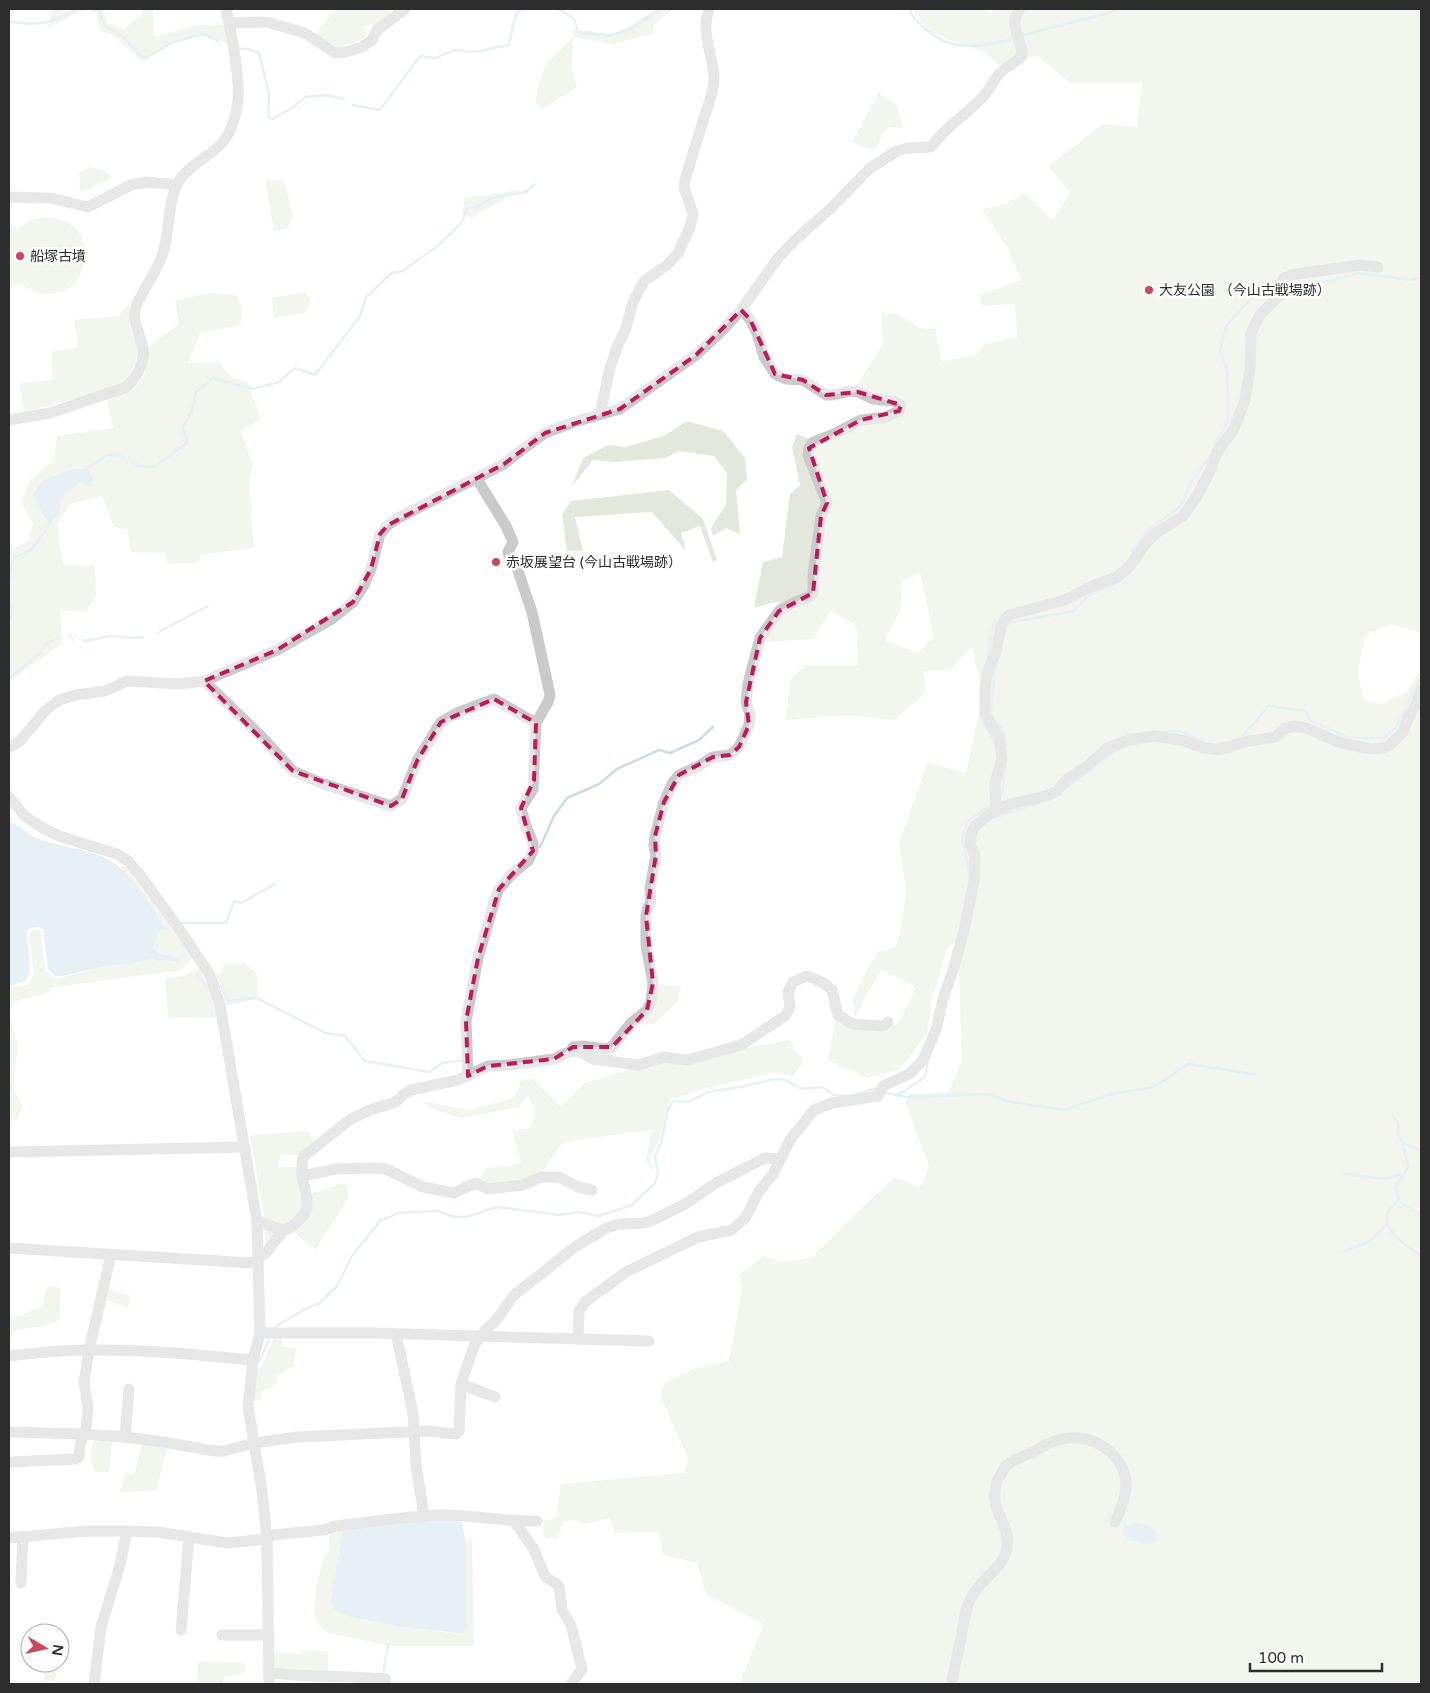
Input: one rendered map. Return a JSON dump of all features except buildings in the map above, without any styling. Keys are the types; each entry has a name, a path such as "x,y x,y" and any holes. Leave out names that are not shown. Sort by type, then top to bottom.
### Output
{"street":[{"path":"9,420 50,413 118,390 128,385 139,371 143,360 143,348 134,323 134,311 164,252 170,203 177,185 186,172 223,141 231,126 237,106 238,90 226,9"},
{"path":"229,23 266,22 305,33 335,53 340,53 362,48 372,40 377,30 405,9"},
{"path":"600,414 610,368 626,328 633,302 644,281 667,265 678,253 690,227 693,214 684,187 711,99 714,81 705,29 709,9"},
{"path":"9,747 19,742 45,711 59,700 106,690 127,681 178,684 204,681 277,650 332,619 353,602 363,587 371,569 380,534 388,525 398,518 504,464 545,434 574,422 620,409 696,355 741,310 778,258 831,208 869,168 897,151 908,148 931,147 938,138 984,96 1001,72 1022,56 1014,21 1017,11 1020,9"},
{"path":"9,197 51,198 88,207 131,185 147,182 177,185"},
{"path":"994,808 995,784 1002,758 999,739 985,714 986,687 990,664 996,653 1003,623 1009,615 1065,600 1088,588 1117,577 1133,562 1146,543 1156,533 1183,516 1197,496 1217,452 1234,429 1245,400 1250,368 1251,333 1259,316 1280,291 1284,279 1290,275 1360,264 1378,267"},
{"path":"9,1248 251,1263 266,1253 283,1231 293,1226 303,1216 307,1208 302,1176 304,1156 351,1119 370,1110 396,1102 411,1090 468,1076 488,1066 554,1059 573,1047 582,1046 605,1049 612,1047 631,1023 647,1010 651,1002 653,983 646,945 646,916 651,902 650,888 656,855 654,836 664,802 673,782 679,775 713,758 730,755 739,747 749,725 750,714 746,702 748,684 760,638 779,611 809,597 812,593 821,516 828,503 808,455 809,448 812,442 836,433 861,420 886,417 899,411 901,406 893,401 873,399 858,392 850,391 833,396 826,395 803,380 786,379 775,374 764,357 757,333 750,319 741,310"},
{"path":"468,1076 466,1021 478,958 488,922 499,889 512,874 528,861 533,851 534,842 525,823 521,808 533,789 536,723 550,695 532,612 516,565 511,562 508,552 513,542 506,526 477,479"},
{"path":"204,681 293,770 321,783 391,806 402,799 417,761 441,722 457,713 494,699 536,723"},
{"path":"578,1339 579,1311 585,1302 626,1272 698,1237 732,1230 746,1217 758,1194 773,1174 790,1140 814,1110 832,1103 881,1091 909,1074 923,1060 936,1030 943,999 954,967 974,876 975,856 970,844 971,834 975,826 994,808 1046,796 1057,791 1067,779 1086,767 1108,748 1124,742 1154,736 1181,740 1204,748 1219,750 1244,742 1275,736 1284,729 1293,726 1306,728 1341,743 1371,749 1383,748 1390,745 1403,732 1408,718 1418,704 1421,690"},
{"path":"9,797 25,816 41,827 59,836 117,854 128,861 180,930 210,975 220,1005 257,1221 263,1333 252,1365 248,1407 262,1491 267,1539 268,1679 327,1675 386,1679"},
{"path":"571,1050 581,1052 593,1059 638,1065 664,1057 687,1060 741,1045 785,1016 790,1007 788,992 793,982 806,976 832,990 838,1015 853,1024 883,1026 888,1022"},
{"path":"9,1152 245,1147"},
{"path":"9,1432 125,1437 214,1451 224,1451 254,1443 297,1437 413,1432 456,1434 459,1431 461,1384 474,1346 480,1336 498,1318 513,1296 575,1247 606,1228 620,1224 651,1221 687,1203 716,1182 765,1158 781,1159"},
{"path":"302,1176 336,1169 378,1168 386,1169 423,1187 454,1193 476,1183 488,1189 523,1185 542,1176 559,1177 578,1187 592,1190"},
{"path":"257,1221 283,1231"},
{"path":"9,1462 76,1460 79,1457 83,1434 86,1428 88,1408 84,1383 111,1255"},
{"path":"263,1333 396,1334 649,1341"},
{"path":"396,1334 413,1413 416,1465 424,1516"},
{"path":"9,1356 148,1351 252,1365"},
{"path":"461,1384 495,1398"},
{"path":"125,1437 129,1389"},
{"path":"952,1684 969,1602 982,1582 998,1568 1006,1553 1008,1540 994,1501 994,1492 1001,1473 1008,1464 1057,1440 1068,1438 1078,1438 1093,1442 1108,1449 1120,1464 1126,1482 1121,1507 1115,1522"},
{"path":"9,1538 87,1531 126,1530 227,1543 267,1539 273,1535 424,1516 444,1515 515,1522 537,1522"},
{"path":"515,1522 533,1548 545,1576 559,1586 562,1610 570,1625 582,1669 571,1684"},
{"path":"94,1684 101,1627 120,1565 126,1530"},
{"path":"21,1583 23,1536"},
{"path":"181,1630 189,1537"},
{"path":"222,1635 268,1635"}],"highlighted area":[{"path":"741,310 750,319 775,374 803,380 826,395 858,392 901,405 899,411 861,420 809,448 827,503 821,516 813,593 779,611 760,638 746,702 749,725 739,747 730,755 713,757 679,775 664,802 655,836 656,855 646,916 653,983 647,1010 612,1047 573,1047 554,1059 488,1066 468,1076 466,1021 478,958 499,889 533,851 521,808 534,780 536,723 494,699 441,722 417,761 402,799 391,806 293,771 204,681 277,650 353,602 371,569 380,534 388,525 504,464 545,433 620,409 696,355"}],"shaded area":[{"path":"52,9 86,9 48,28"},
{"path":"86,9 103,9 108,23 123,29 143,14 143,9 153,9 154,37 196,25 224,25 228,43 203,35 173,43 143,62 111,34 100,31 96,13"},
{"path":"335,9 386,9 393,14 380,24 365,26 366,37 351,44 334,46 315,35"},
{"path":"654,9 673,9 654,25 652,34 614,44 573,37 573,29 610,34 628,28"},
{"path":"913,9 984,9 990,14 993,9 1421,9 1421,633 1391,624 1365,635 1358,673 1364,699 1381,704 1406,692 1421,672 1421,1684 739,1684 764,1624 706,1594 697,1563 663,1555 659,1532 615,1533 609,1518 586,1524 570,1520 563,1522 557,1539 545,1538 542,1528 545,1521 556,1517 561,1484 684,1473 688,1458 660,1396 665,1383 692,1369 729,1361 742,1289 740,1274 764,1256 781,1262 810,1258 894,1177 920,1188 929,1166 905,1102 910,1094 948,1093 962,1061 958,940 948,947 931,1003 927,1034 900,1069 867,1078 828,1060 836,1019 885,1029 898,1023 916,988 881,970 855,1017 853,998 877,952 895,948 900,935 906,891 899,842 928,762 966,773 983,695 972,647 948,671 924,671 926,693 894,720 848,715 786,720 790,680 805,665 858,665 857,626 831,611 813,639 762,642 762,628 780,601 754,608 763,562 782,557 790,494 800,485 792,447 797,434 811,440 861,422 903,411 855,388 883,344 881,314 895,313 924,330 935,328 942,362 978,354 985,344 1017,337 1015,304 981,306 980,295 1021,280 1007,247 982,209 1005,204 1024,193 1053,220 1070,193 1049,166 1102,124 1137,127 1142,83 1071,83 1037,56 998,65 985,52 931,32 915,14","holes":["920,573 934,636 918,653 885,640 901,609 902,581"]},
{"path":"573,37 572,68 577,88 542,109 535,102 546,64"},
{"path":"879,92 896,105 904,128 888,127 874,151 852,142"},
{"path":"90,167 103,170 113,177 80,193 79,172"},
{"path":"265,179 284,181 293,216 287,229 274,231"},
{"path":"521,190 471,218 463,214 464,198"},
{"path":"41,217 65,221 80,233 86,250 84,267 75,282 61,292 42,293 20,283 9,285 9,226 19,228 29,221"},
{"path":"305,292 311,302 305,313 273,318 272,298"},
{"path":"210,293 237,295 242,308 240,325 200,333 188,363 219,362 231,378 248,382 261,420 241,431 253,465 249,481 254,548 204,554 197,563 167,564 164,553 131,552 127,529 114,527 102,496 70,504 58,523 64,565 95,566 96,595 86,612 61,610 62,644 26,669 9,684 9,551 27,542 33,524 21,502 30,480 54,460 57,436 113,428 106,398 127,391 140,383 146,369 149,347 179,323 175,300"},
{"path":"129,304 129,323 138,349 135,364 129,377 113,389 24,412 20,383 53,380 51,352 78,347 74,320 119,316"},
{"path":"687,421 723,431 745,458 747,479 736,490 740,534 726,528 713,536 711,528 726,504 727,473 714,456 679,451 665,458 615,462 593,460 572,486 583,458 608,445 625,447 664,436"},
{"path":"73,469 88,469 93,480 92,487 80,482 62,498 58,516 50,522 44,517 33,494 43,480"},
{"path":"669,490 703,519 717,560 713,562 700,526 681,533 686,551 652,512 575,517 583,551 567,551 562,515 571,501"},
{"path":"9,822 17,825 34,837 101,856 121,868 145,896 164,926 153,947 157,953 176,957 181,963 149,959 131,964 106,966 55,976 48,969 43,930 38,927 28,929 30,972 26,981 9,986"},
{"path":"120,866 129,867 193,958 182,970 50,988 49,993 16,1001 9,1006 9,988 27,985 34,974 29,935 31,931 38,929 41,933 45,970 55,979 106,966 131,964 149,959 158,961 168,960 175,957 157,953 153,947 160,931 141,890"},
{"path":"224,963 245,964 257,973 257,999 227,1006 216,974 221,974"},
{"path":"199,968 210,989 217,1017 168,1018 165,978 184,976"},
{"path":"657,985 681,986 678,1001 654,1024 638,1025 611,1058 594,1057 584,1042 607,1047 647,1003"},
{"path":"9,1015 18,1045 13,1087 23,1107 16,1121 9,1117"},
{"path":"789,1040 804,1062 793,1076 774,1073 706,1088 670,1100 657,1146 650,1157 654,1172 646,1162 651,1130 563,1142 538,1177 487,1186 481,1178 486,1168 509,1166 521,1162 512,1131 530,1128 536,1111 528,1095 520,1107 461,1118 435,1110 421,1101 470,1110 514,1098 522,1079 533,1079 561,1107 585,1083 638,1067"},
{"path":"308,1131 315,1145 300,1155 281,1154 278,1167 298,1167 310,1194 346,1182 349,1197 316,1249 291,1231 266,1260 264,1215 250,1135"},
{"path":"46,1286 61,1288 59,1321 44,1326 14,1331 9,1340 9,1320 43,1306"},
{"path":"105,1288 131,1296 128,1308 103,1299"},
{"path":"282,1338 281,1346 296,1348 294,1366 278,1374 275,1386 262,1391 260,1400 254,1401 257,1370 261,1367 274,1339"},
{"path":"94,1440 112,1442 109,1472 94,1472 90,1457"},
{"path":"142,1444 168,1446 156,1491 120,1492 126,1473 134,1475"},
{"path":"436,1519 462,1522 466,1542 466,1628 464,1633 358,1619 335,1610 331,1600 343,1528"},
{"path":"1136,1523 1148,1525 1155,1532 1156,1540 1149,1544 1127,1540 1123,1534 1124,1527"},
{"path":"343,1528 331,1600 341,1613 367,1621 450,1633 466,1628 466,1542 472,1537 474,1643 472,1646 390,1646 328,1633 319,1625 314,1615 316,1587 324,1557 329,1550 330,1531"},
{"path":"302,1650 328,1651 328,1673 271,1669 271,1652 302,1654"},
{"path":"198,1661 245,1663 245,1673 224,1677 223,1684 197,1684"},
{"path":"44,1673 57,1673 55,1681 43,1681"}],"waterway":[{"path":"9,21 37,24 52,21 78,9"},
{"path":"95,9 99,10 104,25 123,37 141,56 147,57 174,42 203,34 218,41"},
{"path":"353,105 380,110 420,56 435,58 455,50 475,52 509,45 516,14 522,9"},
{"path":"559,9 574,19 578,32 608,36 629,30 661,9"},
{"path":"910,9 915,19 934,36 956,45 978,46 1015,38"},
{"path":"1020,36 1112,12 1117,9"},
{"path":"238,49 249,49 259,53 269,94 268,116 272,119 292,108 305,97 326,95 344,99"},
{"path":"86,470 107,455 118,455 140,466 154,467 187,443 183,428 191,413 196,392 213,378 253,389 279,382 295,368 315,375 360,316 366,297 392,273 403,271 440,244 462,222 467,208 477,207 492,198 526,192 535,184"},
{"path":"1286,286 1334,280 1359,273 1411,280 1421,277"},
{"path":"1216,444 1228,421 1227,371 1220,351 1226,326 1254,296 1276,289"},
{"path":"1133,554 1132,550 1151,528 1181,506 1190,484 1210,456"},
{"path":"9,583 13,558 31,550 47,529 50,519"},
{"path":"1007,623 1074,611 1088,596 1114,584"},
{"path":"9,602 13,610 9,620"},
{"path":"157,633 208,606"},
{"path":"988,658 994,622 999,623"},
{"path":"69,635 73,640"},
{"path":"84,641 110,636 143,637"},
{"path":"9,679 40,653 45,645 56,639"},
{"path":"9,665 9,670"},
{"path":"993,666 995,668 991,714 1004,733 1006,745"},
{"path":"1240,739 1269,706 1305,711 1311,721 1350,738 1383,738 1397,726 1421,677"},
{"path":"540,847 554,816 567,798 599,784 617,769 659,750 670,753 699,740 713,727"},
{"path":"1162,732 1180,731 1204,742"},
{"path":"1125,738 1126,734 1134,734"},
{"path":"1213,745 1227,742"},
{"path":"1065,789 1116,750"},
{"path":"1001,797 1006,766"},
{"path":"996,817 1038,803"},
{"path":"970,873 962,838 968,821 991,805"},
{"path":"183,923 226,923 234,901 241,903 275,884"},
{"path":"159,928 168,928"},
{"path":"197,974 207,988"},
{"path":"221,986 229,1001 257,998 325,1033 345,1036 365,1061 429,1072 442,1063 464,1060"},
{"path":"884,1092 896,1095 905,1091 925,1077 928,1062"},
{"path":"897,1095 907,1097 990,1094 1006,1101 1065,1110 1111,1094 1154,1087 1188,1064 1255,1074"},
{"path":"273,1330 303,1310 320,1303 337,1286 352,1256 380,1221 398,1213 438,1211 454,1217 466,1217 497,1207 560,1215 578,1212 599,1216 632,1205 655,1183 658,1173 655,1156 661,1143 668,1109 674,1101 689,1102 708,1092 774,1079 785,1080 802,1089 822,1087 834,1095 845,1096"},
{"path":"857,1094 873,1089 876,1090"},
{"path":"1393,1116 1398,1123 1398,1136 1402,1142 1408,1167 1396,1187 1398,1200 1388,1212 1388,1226 1397,1238 1421,1256"},
{"path":"1402,1142 1421,1151"},
{"path":"1344,1174 1385,1179 1403,1174"},
{"path":"1398,1200 1421,1215"},
{"path":"1343,1252 1370,1241 1387,1224"},
{"path":"257,1363 270,1337"},
{"path":"384,1673 389,1645"}],"place":[{"name":"船塚古墳","path":"20,256"},
{"name":"大友公園 （今山古戦場跡）","path":"1149,290"},
{"name":"赤坂展望台 (今山古戦場跡）","path":"496,562"}]}
